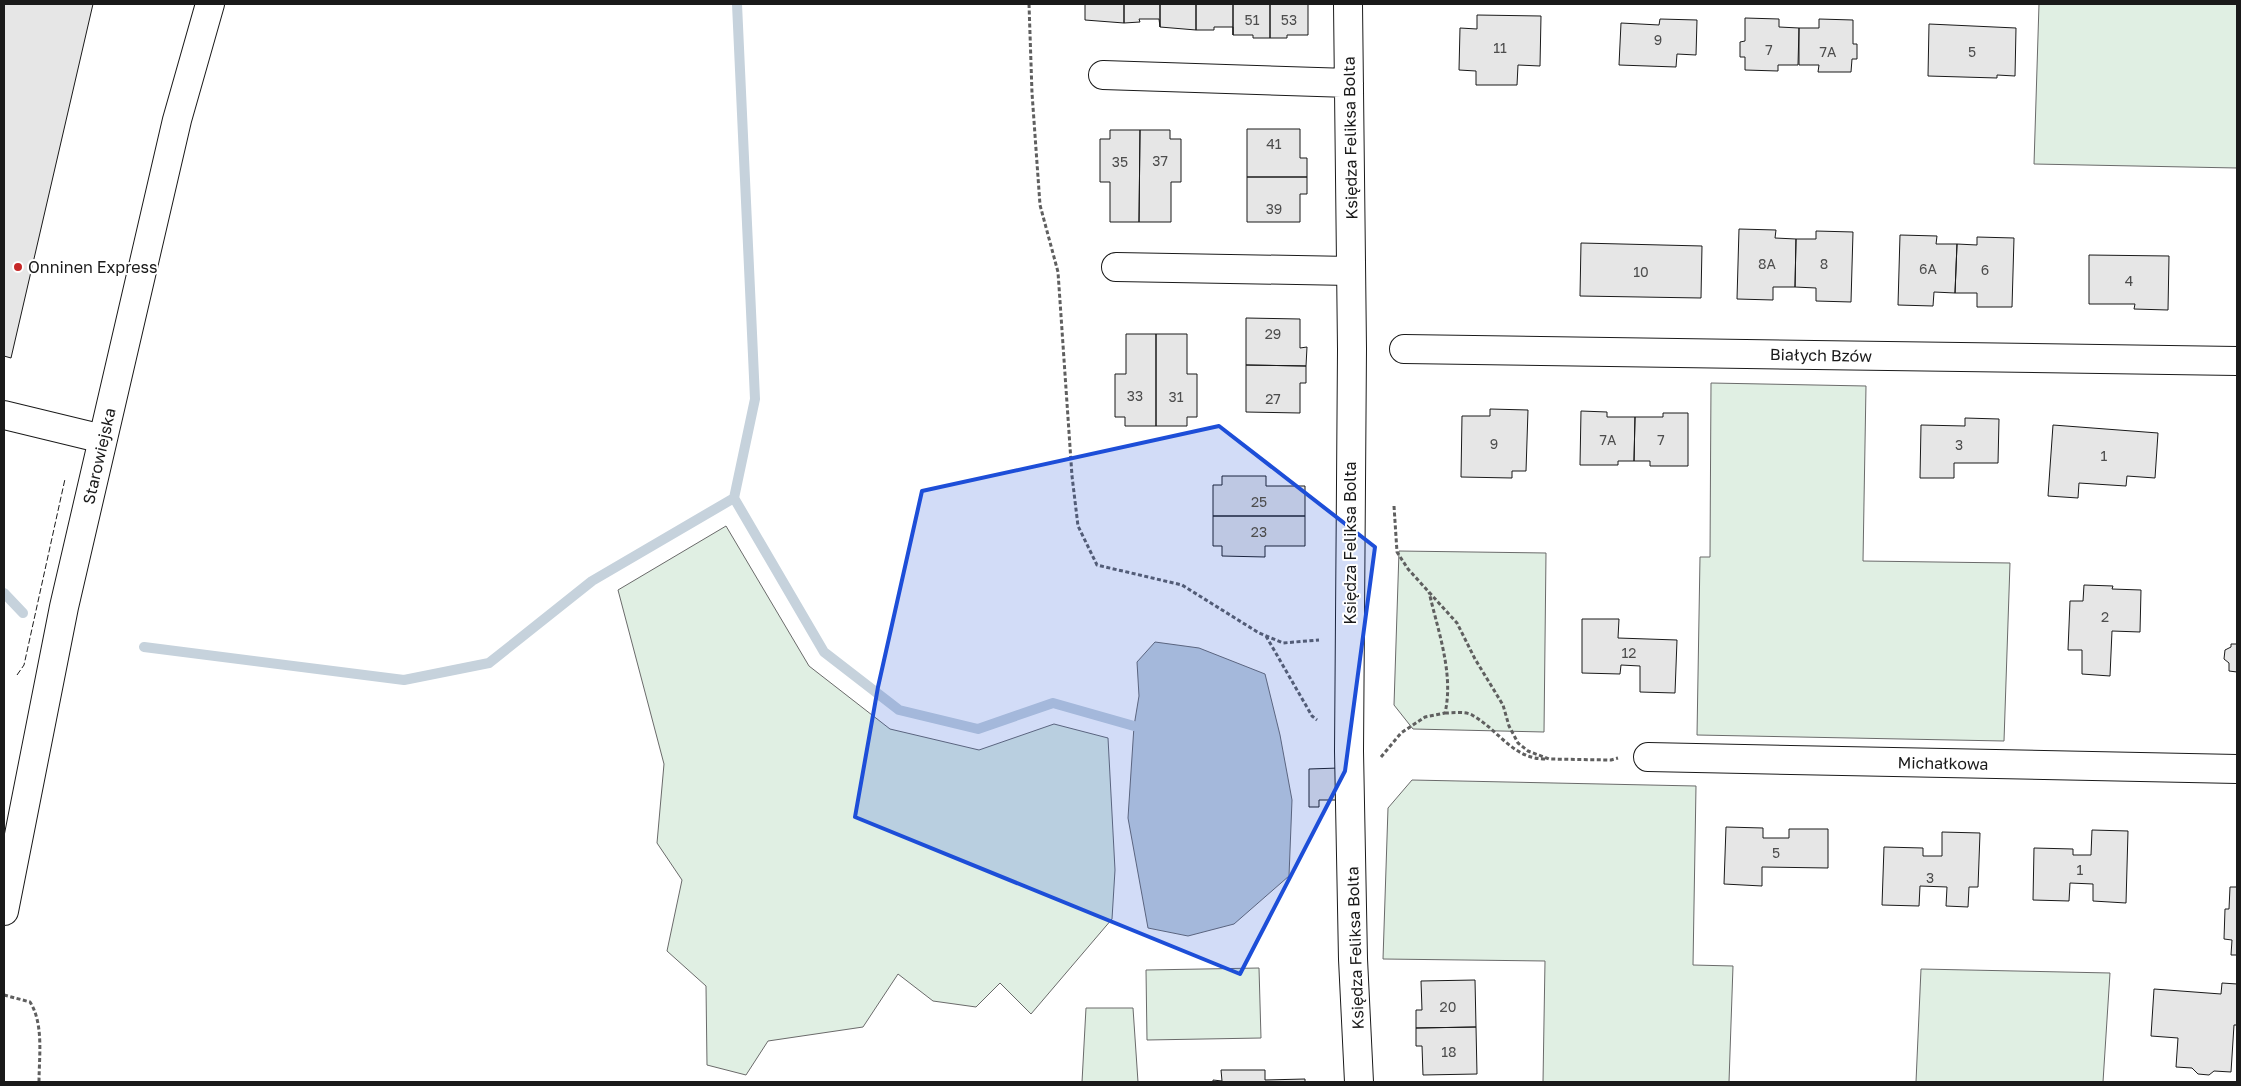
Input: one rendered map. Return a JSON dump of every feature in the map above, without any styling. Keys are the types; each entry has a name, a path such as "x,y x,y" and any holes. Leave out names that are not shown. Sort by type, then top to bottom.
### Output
{"street":[{"name":"Starowiejska","path":"4,911 64,608 177,120 210,4"},
{"name":"Księdza Feliksa Bolta","path":"1348,4 1351,271 1349,736 1353,959 1356,988 1359,1082"},
{"path":"1103,75 1349,83"},
{"path":"1116,267 1351,271"},
{"name":"Białych Bzów","path":"1404,349 2237,361"},
{"path":"4,415 103,440"},
{"name":"Michałkowa","path":"1648,757 2237,769"}],"path":[{"path":"1029,4 1032,93 1040,205 1058,272 1072,476 1078,526 1097,565 1182,585 1266,636 1283,643 1319,640 1350,632"},
{"path":"1394,506 1397,552 1408,569 1457,623 1475,659 1503,705 1509,726 1518,743 1528,751 1549,758"},
{"path":"1429,592 1448,679 1448,700 1445,713"},
{"path":"1266,636 1312,716 1330,728 1349,736"},
{"path":"1380,758 1401,733 1425,717 1445,713 1470,714 1516,752 1539,759 1610,760 1632,755 1648,757"},
{"path":"4,995 30,1002 36,1012 39,1036 39,1082"}],"highlighted area":[{"path":"1219,426 1375,547 1345,771 1240,974 855,817 878,687 922,491"}],"green space":[{"path":"2039,4 2237,4 2237,168 2034,164"},
{"path":"1711,383 1866,386 1863,561 2010,563 2004,741 1697,735 1700,557 1710,557"},
{"path":"726,526 809,666 890,729 979,750 1054,724 1108,738 1115,870 1112,919 1031,1014 1000,983 976,1007 933,1001 898,974 863,1027 768,1041 746,1075 707,1065 706,986 667,951 682,880 657,843 664,764 618,590"},
{"path":"1399,551 1546,553 1544,732 1413,729 1394,705"},
{"path":"1412,780 1696,786 1693,965 1733,966 1729,1082 1543,1082 1545,961 1383,959 1388,808"},
{"path":"1259,968 1261,1038 1147,1040 1146,970"},
{"path":"1921,969 2110,973 2103,1082 1916,1082"},
{"path":"1086,1008 1133,1008 1138,1082 1082,1082"}],"shaded area":[{"path":"1155,642 1199,648 1265,674 1280,735 1292,800 1289,876 1234,924 1188,936 1148,928 1128,818 1134,726 1139,696 1137,662"}],"building":[{"name":"Onninen Express","path":"4,4 93,4 11,358 4,356"},
{"path":"1085,4 1124,4 1124,23 1085,20"},
{"path":"1124,4 1160,4 1160,27 1159,19 1139,19 1140,22 1124,23"},
{"path":"1160,4 1196,4 1196,30 1160,27"},
{"path":"1196,4 1233,4 1233,27 1214,27 1214,30 1196,30"},
{"path":"1233,4 1270,4 1270,38 1253,38 1253,35 1233,35"},
{"path":"1270,4 1308,4 1308,35 1287,35 1287,38 1270,38"},
{"path":"1477,15 1541,16 1540,66 1518,65 1517,85 1476,85 1476,71 1459,70 1460,28 1477,29"},
{"path":"1745,18 1779,19 1779,27 1799,28 1798,65 1778,65 1778,71 1745,70 1745,57 1740,57 1740,42 1745,41"},
{"path":"1660,19 1697,20 1696,55 1677,54 1676,67 1619,65 1621,23 1659,25"},
{"path":"1819,19 1853,20 1853,44 1857,44 1857,59 1852,59 1851,72 1818,72 1819,65 1799,65 1799,28 1819,28"},
{"path":"1929,24 2016,28 2015,76 1997,75 1997,78 1928,76"},
{"path":"1247,129 1300,129 1300,158 1307,158 1307,177 1247,177"},
{"path":"1110,130 1140,130 1139,222 1110,222 1110,182 1100,182 1100,139 1110,139"},
{"path":"1140,130 1170,130 1170,139 1181,139 1181,182 1171,182 1171,222 1139,222"},
{"path":"1247,177 1307,177 1307,194 1300,194 1300,222 1247,222"},
{"path":"1739,229 1776,230 1775,238 1796,239 1795,287 1773,287 1773,300 1737,299"},
{"path":"1816,231 1853,232 1851,302 1816,301 1816,288 1795,287 1796,239 1816,239"},
{"path":"1900,235 1937,236 1936,244 1957,244 1955,293 1934,292 1933,306 1898,305"},
{"path":"1977,237 2014,238 2012,307 1977,307 1977,293 1955,293 1957,244 1977,245"},
{"path":"1581,243 1702,246 1701,298 1580,296"},
{"path":"2089,255 2169,256 2168,310 2134,309 2135,304 2089,304"},
{"path":"1246,318 1300,319 1300,348 1307,347 1306,366 1246,365"},
{"path":"1126,334 1156,334 1156,426 1125,426 1125,417 1115,417 1115,374 1126,374"},
{"path":"1156,334 1187,334 1187,374 1197,374 1197,417 1187,417 1187,426 1156,426"},
{"path":"1246,365 1306,366 1306,383 1300,383 1300,413 1246,412"},
{"path":"1490,409 1528,410 1526,471 1512,471 1512,478 1461,477 1462,416 1490,416"},
{"path":"1581,411 1607,412 1607,417 1635,417 1634,461 1618,461 1618,465 1580,465"},
{"path":"1663,413 1688,413 1688,466 1650,466 1650,461 1634,461 1635,417 1663,417"},
{"path":"1965,418 1999,419 1998,463 1954,463 1954,478 1920,478 1921,425 1965,426"},
{"path":"2053,425 2158,433 2155,478 2127,476 2126,486 2079,483 2078,498 2048,496"},
{"path":"1222,476 1266,476 1266,486 1305,486 1305,516 1213,516 1213,485 1222,485"},
{"path":"1213,516 1305,516 1305,546 1265,546 1265,557 1222,556 1222,546 1213,546"},
{"path":"2084,585 2113,586 2112,589 2141,590 2140,632 2112,631 2110,676 2082,674 2082,650 2068,650 2070,601 2083,601"},
{"path":"1582,619 1619,619 1618,638 1677,640 1675,693 1640,692 1640,666 1621,665 1620,674 1582,673"},
{"path":"2231,644 2237,644 2237,672 2229,671 2229,663 2224,659 2225,650 2231,647"},
{"path":"1339,768 1339,800 1319,800 1319,807 1309,807 1309,769"},
{"path":"1726,827 1763,828 1763,838 1789,838 1789,829 1828,829 1828,868 1762,867 1762,886 1724,884"},
{"path":"2092,830 2128,831 2126,903 2093,901 2093,884 2070,883 2069,901 2033,900 2034,848 2073,849 2073,855 2091,855"},
{"path":"1942,832 1980,833 1978,887 1969,887 1968,907 1946,906 1947,887 1920,886 1919,906 1882,905 1884,847 1923,848 1923,856 1942,856"},
{"path":"2230,887 2237,887 2237,955 2231,955 2232,940 2224,939 2225,909 2229,909"},
{"path":"1475,980 1476,1027 1416,1028 1416,1010 1422,1010 1421,981"},
{"path":"2222,983 2237,984 2237,1025 2234,1025 2231,1072 2214,1071 2209,1075 2198,1074 2192,1068 2176,1067 2178,1038 2151,1036 2154,989 2221,994"},
{"path":"1476,1027 1477,1074 1423,1075 1422,1046 1416,1046 1416,1028"},
{"path":"1221,1070 1265,1070 1265,1080 1305,1079 1305,1082 1213,1082 1213,1080 1222,1081"}],"waterway":[{"path":"737,4 755,399 734,498 824,652 899,710 978,729 1053,703 1134,726"},
{"path":"144,647 404,680 489,663 592,581 734,498"},
{"path":"4,593 23,613"}],"fence":[{"path":"17,675 24,665 65,479"}],"place":[{"name":"Onninen Express","path":"18,267"}]}
